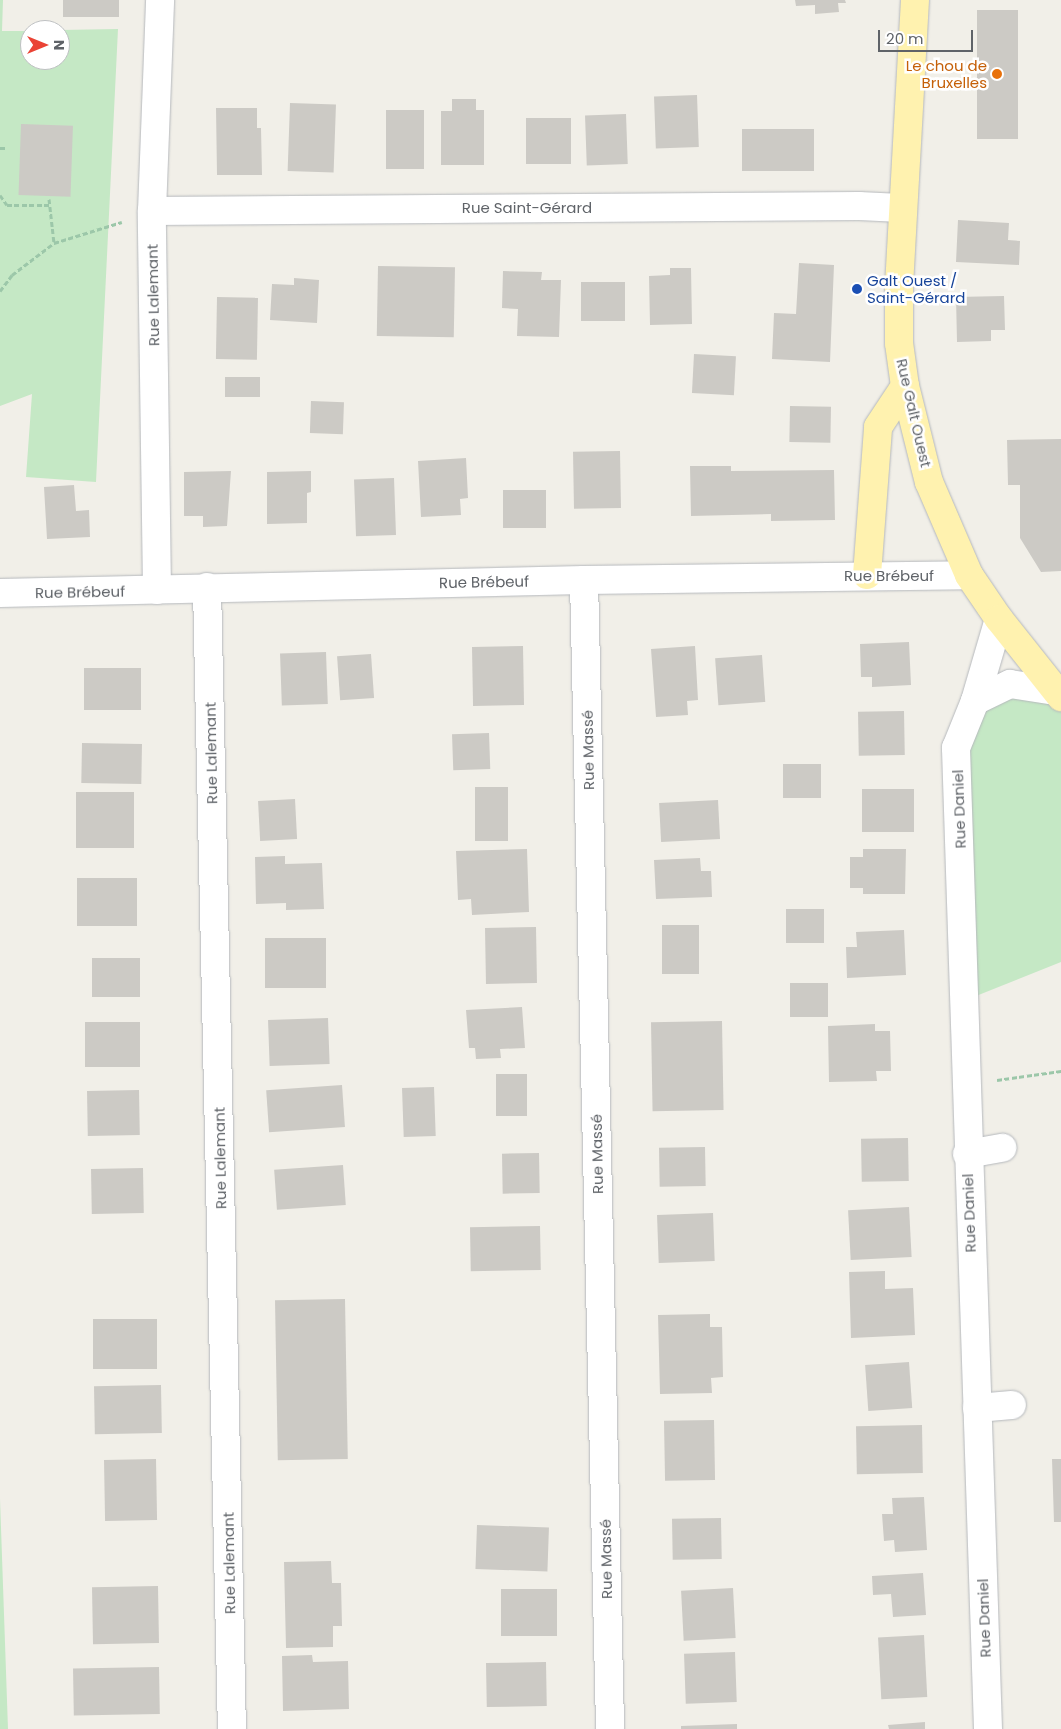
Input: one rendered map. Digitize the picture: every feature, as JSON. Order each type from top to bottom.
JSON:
[{"type":"main road","name":"Rue Galt Ouest","points":[[914,0],[901,208],[899,343],[905,386],[930,482],[969,576],[999,619],[1058,694]]},
{"type":"main road","points":[[867,576],[878,427],[905,386]]},
{"type":"street","name":"Rue Lalemant","points":[[157,590],[152,211],[160,0]]},
{"type":"street","name":"Rue Saint-Gérard","points":[[152,211],[849,206],[901,208]]},
{"type":"street","name":"Rue Brébeuf","points":[[0,593],[584,580],[969,576]]},
{"type":"street","name":"Rue Massé","points":[[584,580],[610,1729]]},
{"type":"street","name":"Rue Lalemant","points":[[207,587],[232,1729]]},
{"type":"street","name":"Rue Daniel","points":[[988,1729],[978,1408],[967,1154],[968,1085],[956,748],[975,701],[999,619]]},
{"type":"street","points":[[975,701],[1010,684],[1058,694]]},
{"type":"street","points":[[967,1154],[1002,1148]]},
{"type":"street","points":[[978,1408],[1012,1405]]},
{"type":"path","points":[[0,148],[6,148]]},
{"type":"path","points":[[0,195],[7,205],[50,205]]},
{"type":"path","points":[[49,199],[54,242]]},
{"type":"path","points":[[0,291],[12,275],[54,242],[82,236],[152,211]]},
{"type":"path","points":[[968,1085],[1061,1071]]},
{"type":"green space","points":[[0,0],[3,0],[2,31],[20,31],[20,70],[70,70],[70,30],[118,29],[96,482],[26,477],[32,394],[0,406]]},
{"type":"green space","points":[[1010,684],[1061,697],[1061,962],[966,1000],[965,721]]},
{"type":"green space","points":[[0,1499],[8,1729],[0,1729]]},
{"type":"building","points":[[63,0],[119,0],[119,17],[63,17]]},
{"type":"building","points":[[795,0],[845,0],[846,3],[838,3],[839,12],[815,14],[815,5],[796,6]]},
{"type":"building","name":"Le chou de Bruxelles","points":[[977,10],[1018,10],[1018,139],[977,139]]},
{"type":"building","points":[[697,95],[699,147],[656,148],[654,97]]},
{"type":"building","points":[[452,99],[476,99],[476,110],[484,110],[484,165],[441,165],[441,111],[452,111]]},
{"type":"building","points":[[290,103],[336,105],[334,173],[288,171]]},
{"type":"building","points":[[216,108],[257,108],[257,128],[261,128],[262,175],[217,175]]},
{"type":"building","points":[[386,110],[424,110],[424,169],[386,169]]},
{"type":"building","points":[[626,114],[628,164],[587,165],[585,115]]},
{"type":"building","points":[[526,118],[571,118],[571,164],[526,164]]},
{"type":"building","points":[[21,124],[73,126],[70,197],[19,195]]},
{"type":"building","points":[[742,129],[814,129],[814,171],[742,171]]},
{"type":"building","points":[[958,220],[1009,223],[1008,240],[1020,241],[1019,265],[956,262]]},
{"type":"building","points":[[799,263],[834,265],[830,362],[772,359],[774,313],[796,314]]},
{"type":"building","points":[[378,266],[455,267],[454,337],[377,336]]},
{"type":"building","points":[[670,268],[691,268],[692,324],[650,325],[649,276],[670,275]]},
{"type":"building","points":[[503,271],[542,272],[541,280],[561,280],[559,337],[517,336],[518,309],[502,308]]},
{"type":"building","points":[[294,278],[319,280],[317,323],[270,320],[272,284],[294,285]]},
{"type":"building","points":[[581,282],[625,282],[625,321],[581,321]]},
{"type":"building","points":[[1004,296],[1005,330],[991,330],[991,341],[957,342],[956,297]]},
{"type":"building","points":[[217,297],[258,298],[257,360],[216,359]]},
{"type":"building","points":[[694,354],[736,356],[734,395],[692,393]]},
{"type":"building","points":[[225,377],[260,377],[260,397],[225,397]]},
{"type":"building","points":[[311,401],[344,402],[343,434],[310,433]]},
{"type":"building","points":[[790,406],[831,407],[830,443],[789,442]]},
{"type":"building","points":[[1061,439],[1061,571],[1041,572],[1020,538],[1020,485],[1008,485],[1007,440]]},
{"type":"building","points":[[620,451],[621,508],[574,509],[573,452]]},
{"type":"building","points":[[466,458],[468,498],[460,499],[461,515],[421,517],[418,461]]},
{"type":"building","points":[[690,466],[731,466],[731,471],[834,470],[835,520],[771,521],[771,514],[691,516]]},
{"type":"building","points":[[231,471],[227,526],[203,527],[203,516],[184,516],[184,472]]},
{"type":"building","points":[[311,471],[311,492],[307,493],[307,523],[267,524],[267,472]]},
{"type":"building","points":[[394,478],[396,535],[356,536],[354,479]]},
{"type":"building","points":[[74,485],[76,511],[89,510],[90,537],[47,539],[44,487]]},
{"type":"building","points":[[503,490],[546,490],[546,528],[503,528]]},
{"type":"building","points":[[909,642],[911,685],[872,687],[872,677],[861,677],[860,644]]},
{"type":"building","points":[[523,646],[524,705],[473,706],[472,647]]},
{"type":"building","points":[[695,646],[698,700],[687,701],[688,715],[656,717],[651,649]]},
{"type":"building","points":[[326,652],[328,704],[282,706],[280,654]]},
{"type":"building","points":[[371,654],[374,698],[340,700],[337,656]]},
{"type":"building","points":[[762,655],[765,702],[718,705],[715,658]]},
{"type":"building","points":[[84,668],[141,668],[141,710],[84,710]]},
{"type":"building","points":[[904,711],[905,755],[859,756],[858,712]]},
{"type":"building","points":[[489,733],[490,769],[453,770],[452,734]]},
{"type":"building","points":[[82,743],[142,744],[141,784],[81,783]]},
{"type":"building","points":[[783,764],[821,764],[821,798],[783,798]]},
{"type":"building","points":[[475,787],[508,787],[508,841],[475,841]]},
{"type":"building","points":[[862,789],[914,789],[914,832],[862,832]]},
{"type":"building","points":[[76,792],[134,792],[134,848],[76,848]]},
{"type":"building","points":[[295,799],[297,839],[260,841],[258,801]]},
{"type":"building","points":[[718,800],[720,839],[661,842],[659,803]]},
{"type":"building","points":[[527,849],[529,912],[472,915],[471,899],[458,900],[456,851]]},
{"type":"building","points":[[863,849],[906,849],[905,894],[863,894],[863,888],[850,888],[850,857],[863,857]]},
{"type":"building","points":[[285,856],[285,864],[322,863],[324,909],[286,910],[286,903],[256,904],[255,857]]},
{"type":"building","points":[[700,858],[701,871],[711,871],[712,897],[656,899],[654,860]]},
{"type":"building","points":[[77,878],[137,878],[137,926],[77,926]]},
{"type":"building","points":[[786,909],[824,909],[824,943],[786,943]]},
{"type":"building","points":[[662,925],[699,925],[699,974],[662,974]]},
{"type":"building","points":[[536,927],[537,983],[486,984],[485,928]]},
{"type":"building","points":[[904,930],[906,975],[847,978],[846,947],[857,947],[856,932]]},
{"type":"building","points":[[265,938],[326,938],[326,988],[265,988]]},
{"type":"building","points":[[92,958],[140,958],[140,997],[92,997]]},
{"type":"building","points":[[790,983],[828,983],[828,1017],[790,1017]]},
{"type":"building","points":[[522,1007],[525,1048],[500,1049],[501,1058],[476,1059],[475,1048],[469,1048],[466,1010]]},
{"type":"building","points":[[328,1018],[330,1064],[270,1066],[268,1020]]},
{"type":"building","points":[[722,1021],[724,1110],[653,1111],[651,1022]]},
{"type":"building","points":[[85,1022],[140,1022],[140,1067],[85,1067]]},
{"type":"building","points":[[875,1024],[875,1031],[890,1031],[891,1071],[876,1071],[877,1081],[829,1082],[828,1026]]},
{"type":"building","points":[[496,1074],[527,1074],[527,1116],[496,1116]]},
{"type":"building","points":[[342,1085],[345,1127],[269,1132],[266,1090]]},
{"type":"building","points":[[434,1087],[436,1136],[404,1137],[402,1088]]},
{"type":"building","points":[[139,1090],[140,1135],[88,1136],[87,1091]]},
{"type":"building","points":[[908,1138],[909,1181],[862,1182],[861,1139]]},
{"type":"building","points":[[705,1147],[706,1186],[660,1187],[659,1148]]},
{"type":"building","points":[[539,1153],[540,1193],[503,1194],[502,1154]]},
{"type":"building","points":[[343,1165],[346,1205],[277,1210],[274,1170]]},
{"type":"building","points":[[143,1168],[144,1213],[92,1214],[91,1169]]},
{"type":"building","points":[[909,1207],[912,1257],[851,1260],[848,1210]]},
{"type":"building","points":[[713,1213],[715,1261],[659,1263],[657,1215]]},
{"type":"building","points":[[540,1226],[541,1270],[471,1271],[470,1227]]},
{"type":"building","points":[[885,1271],[885,1289],[913,1288],[915,1335],[851,1338],[849,1272]]},
{"type":"building","points":[[345,1299],[348,1459],[278,1460],[275,1300]]},
{"type":"building","points":[[710,1314],[710,1327],[722,1327],[723,1377],[711,1378],[712,1393],[660,1394],[658,1315]]},
{"type":"building","points":[[93,1319],[157,1319],[157,1369],[93,1369]]},
{"type":"building","points":[[909,1362],[912,1408],[868,1411],[865,1365]]},
{"type":"building","points":[[161,1385],[162,1433],[95,1434],[94,1386]]},
{"type":"building","points":[[714,1420],[715,1480],[665,1481],[664,1421]]},
{"type":"building","points":[[922,1425],[923,1473],[857,1474],[856,1426]]},
{"type":"building","points":[[156,1459],[157,1520],[105,1521],[104,1460]]},
{"type":"building","points":[[1052,1459],[1061,1459],[1061,1522],[1054,1522]]},
{"type":"building","points":[[924,1497],[927,1550],[895,1552],[894,1540],[884,1541],[882,1514],[893,1514],[892,1498]]},
{"type":"building","points":[[721,1518],[722,1559],[673,1560],[672,1519]]},
{"type":"building","points":[[477,1525],[549,1528],[547,1571],[475,1569]]},
{"type":"building","points":[[331,1561],[332,1583],[341,1583],[342,1626],[333,1626],[333,1647],[286,1648],[284,1562]]},
{"type":"building","points":[[923,1573],[926,1615],[893,1617],[891,1594],[873,1595],[872,1576]]},
{"type":"building","points":[[158,1586],[159,1643],[93,1644],[92,1587]]},
{"type":"building","points":[[733,1588],[736,1638],[684,1641],[681,1591]]},
{"type":"building","points":[[501,1589],[557,1589],[557,1636],[501,1636]]},
{"type":"building","points":[[924,1635],[927,1697],[881,1699],[878,1637]]},
{"type":"building","points":[[735,1652],[737,1702],[686,1704],[684,1654]]},
{"type":"building","points":[[312,1655],[313,1662],[348,1661],[349,1709],[283,1711],[282,1656]]},
{"type":"building","points":[[546,1662],[547,1706],[487,1707],[486,1663]]},
{"type":"building","points":[[159,1667],[160,1714],[74,1715],[73,1669]]},
{"type":"building","points":[[925,1722],[925,1729],[889,1729],[888,1725]]},
{"type":"building","points":[[737,1724],[737,1729],[681,1729],[681,1726]]},
{"type":"place","name":"Le chou de Bruxelles","points":[[997,74]]},
{"type":"place","name":"Galt Ouest / Saint-Gérard","points":[[857,289]]}]
